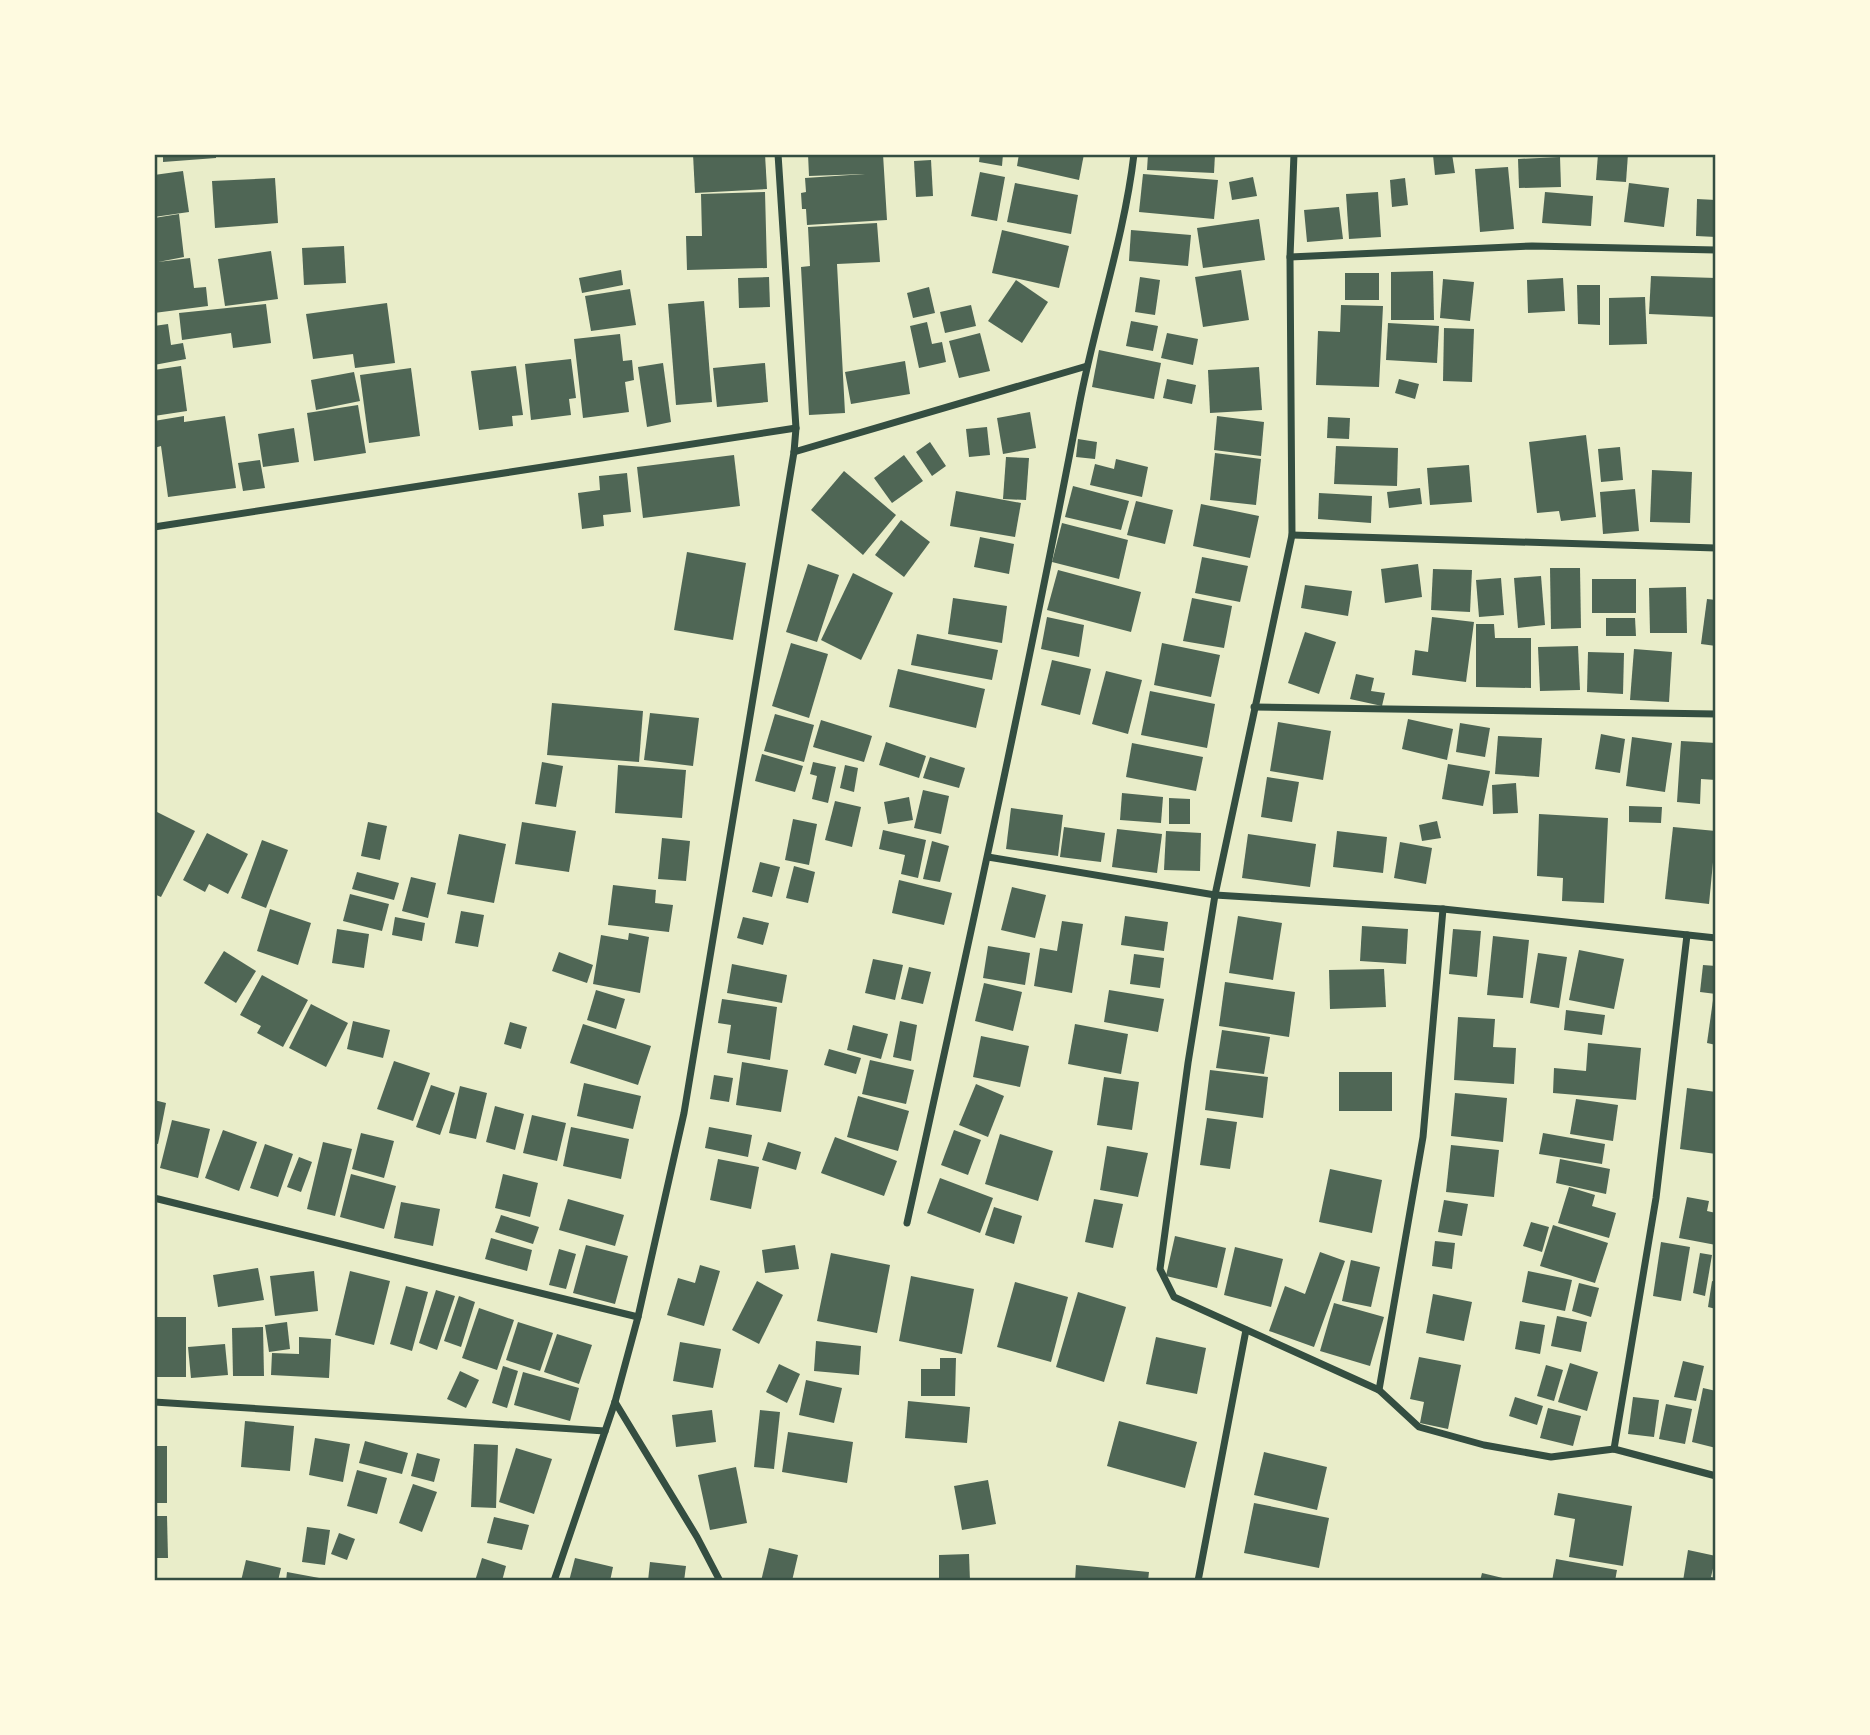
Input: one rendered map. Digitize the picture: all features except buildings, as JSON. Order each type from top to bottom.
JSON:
[{"type":"street","points":[[554,1581],[615,1402],[638,1317],[684,1113],[794,452],[796,428],[778,154]]},
{"type":"street","points":[[907,1223],[988,857],[1087,366],[1129,198],[1134,154]]},
{"type":"street","points":[[1294,154],[1290,257],[1292,535],[1215,895],[1188,1063],[1160,1269],[1174,1297],[1379,1390],[1419,1427],[1485,1445],[1551,1457],[1614,1448],[1716,1476]]},
{"type":"street","points":[[1290,257],[1532,246],[1716,250]]},
{"type":"street","points":[[794,452],[1087,366]]},
{"type":"street","points":[[154,527],[796,428]]},
{"type":"street","points":[[1292,535],[1716,548]]},
{"type":"street","points":[[1254,707],[1716,714]]},
{"type":"street","points":[[988,857],[1215,895],[1443,909],[1716,938]]},
{"type":"street","points":[[1379,1390],[1423,1137],[1443,909]]},
{"type":"street","points":[[1614,1448],[1656,1198],[1687,935]]},
{"type":"street","points":[[154,1198],[638,1317]]},
{"type":"street","points":[[1198,1581],[1246,1330]]},
{"type":"street","points":[[154,1402],[604,1432]]},
{"type":"street","points":[[615,1402],[720,1581]]}]
